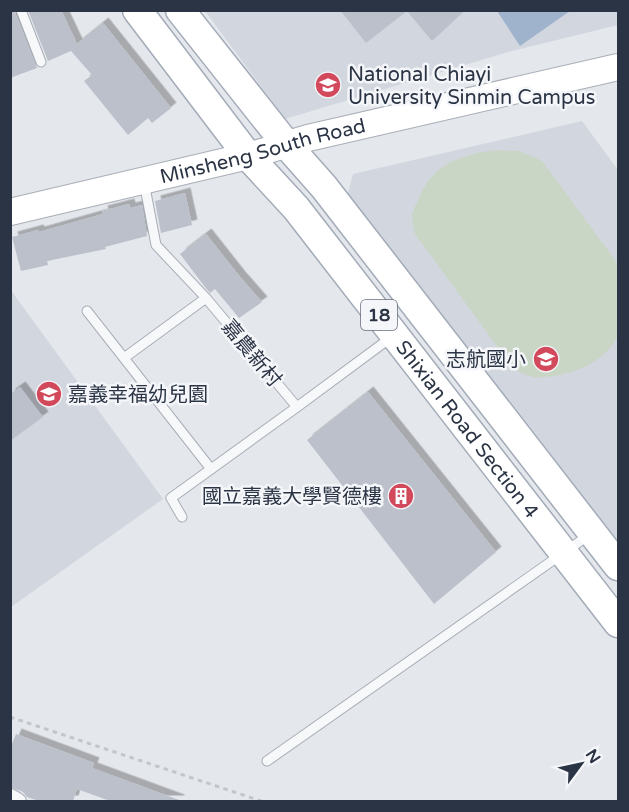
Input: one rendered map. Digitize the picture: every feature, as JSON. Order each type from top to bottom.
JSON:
[{"type":"main road","name":"Shixian Road Section 4","points":[[137,10],[248,156],[296,208],[618,622]]},
{"type":"main road","name":"Shixian Road Section 4","points":[[180,10],[286,144],[324,187],[618,566]]},
{"type":"main road","name":"Minsheng South Road","points":[[10,212],[248,156],[286,144],[618,67]]},
{"type":"street","points":[[10,798],[17,801]]},
{"type":"lane","points":[[21,10],[41,62]]},
{"type":"lane","name":"嘉農新村","points":[[144,181],[156,245],[206,298],[297,407]]},
{"type":"lane","points":[[124,358],[206,298]]},
{"type":"lane","points":[[87,311],[211,469]]},
{"type":"lane","points":[[182,517],[171,498],[394,334]]},
{"type":"lane","points":[[267,761],[593,532]]},
{"type":"path","points":[[10,717],[264,801]]},
{"type":"shaded area","name":"National Chiayi University Sinmin Campus","points":[[618,10],[618,25],[508,52],[285,119],[205,11]]},
{"type":"shaded area","name":"志航國小","points":[[582,121],[618,170],[618,544],[347,197],[353,174]]},
{"type":"shaded area","name":"嘉義幸福幼兒園","points":[[10,289],[163,499],[11,607],[10,607]]},
{"type":"green space","points":[[495,150],[519,151],[542,161],[618,264],[618,336],[605,354],[587,366],[566,374],[535,377],[513,368],[415,234],[412,215],[432,176],[460,158]]},
{"type":"water","points":[[497,11],[570,11],[520,46]]},
{"type":"building","points":[[10,10],[14,10],[37,68],[10,78]]},
{"type":"building","points":[[28,10],[61,10],[77,44],[103,23],[171,108],[152,123],[148,118],[128,135],[84,81],[92,75],[71,51],[48,61]]},
{"type":"building","points":[[340,10],[465,10],[432,41],[407,11],[366,43]]},
{"type":"building","points":[[185,193],[192,225],[161,233],[155,201]]},
{"type":"building","points":[[129,204],[130,208],[142,205],[147,236],[105,247],[106,249],[47,261],[48,265],[21,271],[12,237],[103,214],[102,211]]},
{"type":"building","points":[[206,234],[262,302],[239,318],[215,289],[210,293],[180,254]]},
{"type":"building","points":[[20,387],[43,417],[10,441],[10,394]]},
{"type":"building","name":"國立嘉義大學賢德樓","points":[[368,392],[496,552],[434,604],[307,440]]},
{"type":"building","points":[[16,734],[94,763],[92,768],[179,801],[110,801],[77,789],[73,801],[39,801],[27,797],[23,792],[10,787],[10,749]]},
{"type":"place","name":"National Chiayi University Sinmin Campus","points":[[328,85]]},
{"type":"place","name":"志航國小","points":[[546,359]]},
{"type":"place","name":"嘉義幸福幼兒園","points":[[49,394]]},
{"type":"place","name":"國立嘉義大學賢德樓","points":[[401,496]]}]
